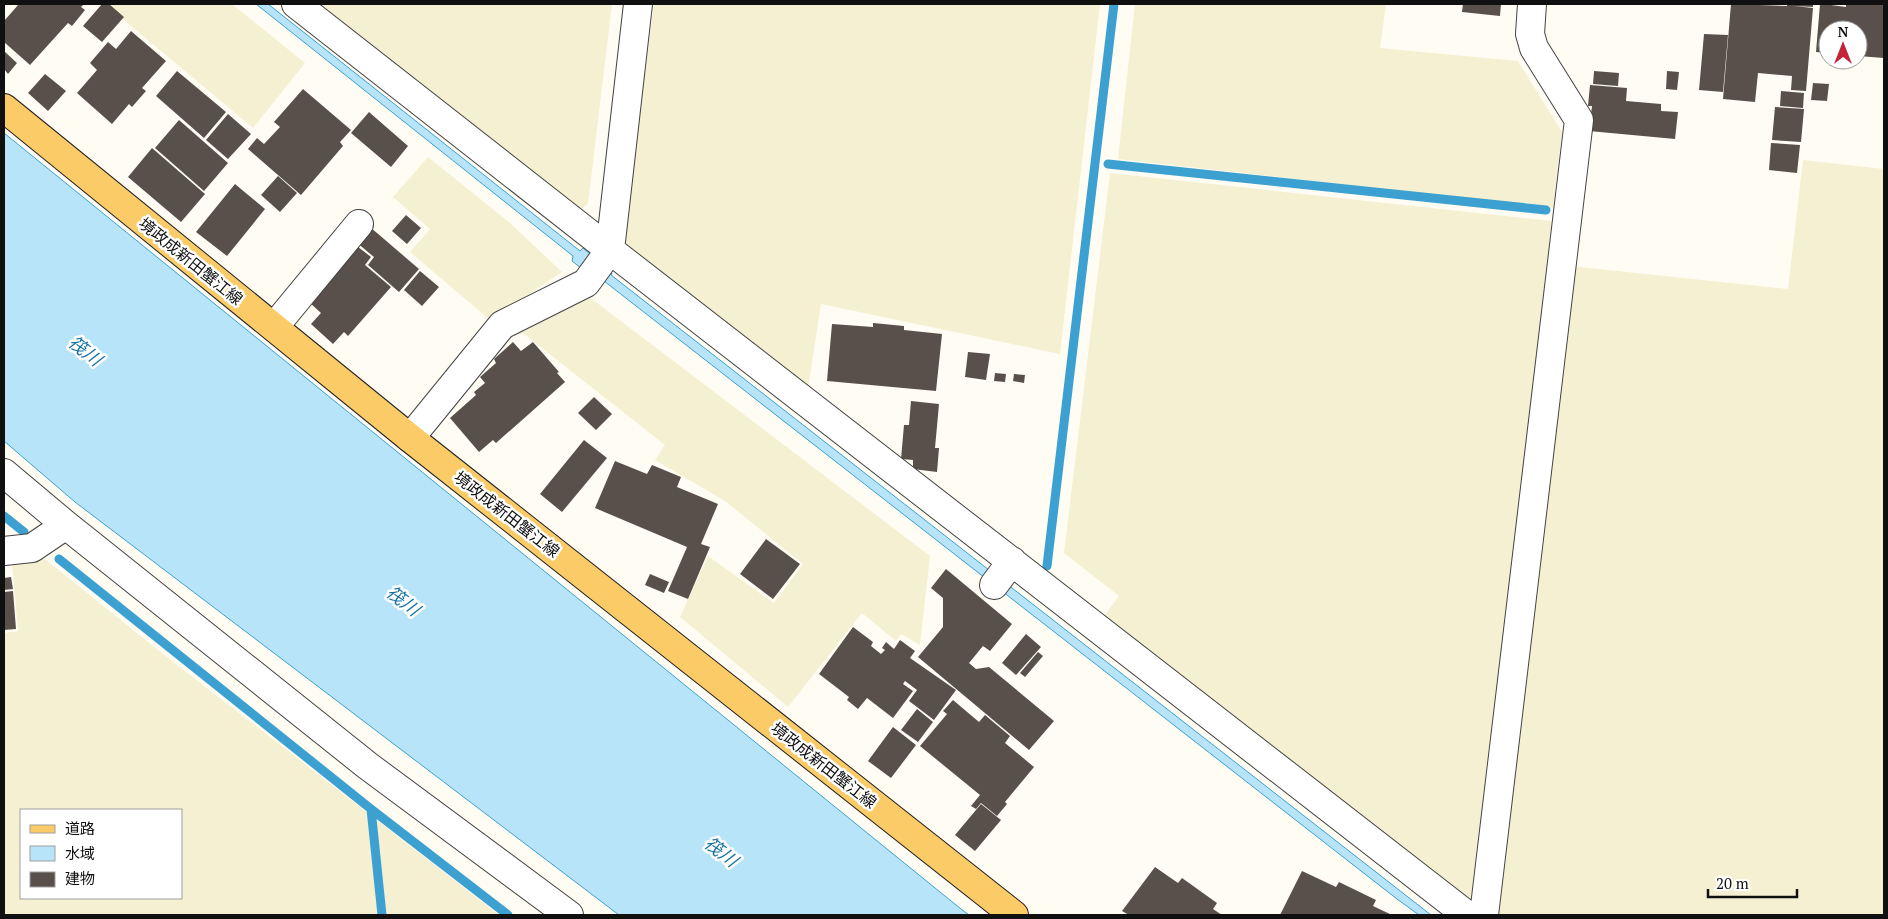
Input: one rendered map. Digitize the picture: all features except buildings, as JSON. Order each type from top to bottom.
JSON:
[{"type":"main road","name":"境政成新田蟹江線","points":[[4,108],[410,438],[1014,915]]},
{"type":"street","points":[[296,4],[610,250],[1004,572],[1467,915]]},
{"type":"street","points":[[410,438],[502,325],[586,283],[610,250],[638,4]]},
{"type":"street","points":[[1484,915],[1579,120],[1534,48],[1530,34],[1532,4]]},
{"type":"street","points":[[274,327],[359,224]]},
{"type":"street","points":[[4,473],[66,525],[368,766],[568,915]]},
{"type":"street","points":[[4,550],[32,548],[66,525]]},
{"type":"shaded area","points":[[105,4],[232,4],[305,63],[253,128]]},
{"type":"shaded area","points":[[314,4],[612,4],[588,204],[579,210]]},
{"type":"shaded area","points":[[654,4],[1100,4],[1060,354],[821,304],[808,389],[622,248]]},
{"type":"shaded area","points":[[1135,4],[1386,4],[1380,48],[1518,61],[1562,132],[1553,208],[1118,159]]},
{"type":"shaded area","points":[[428,157],[510,223],[562,272],[490,320],[410,252],[430,229],[393,197]]},
{"type":"shaded area","points":[[1803,160],[1884,169],[1884,915],[1498,915],[1570,266],[1788,289]]},
{"type":"shaded area","points":[[1110,173],[1552,221],[1473,906],[1104,616],[1119,596],[1064,553]]},
{"type":"shaded area","points":[[580,290],[930,556],[920,645],[901,634],[896,641],[862,613],[788,707],[680,617],[708,556],[774,603],[803,564],[725,501],[655,460],[665,445],[524,334],[513,334]]},
{"type":"shaded area","points":[[45,559],[158,650],[499,915],[4,915],[4,633],[18,631],[12,563]]},
{"type":"water","points":[[256,4],[268,4],[580,251],[583,248],[612,273],[611,275],[1431,915],[1419,915],[1397,899],[604,281],[601,284],[572,261],[573,256]]},
{"type":"water","name":"筏川","points":[[4,133],[969,915],[619,915],[75,502],[4,441]]},
{"type":"waterway","points":[[1047,566],[1114,4]]},
{"type":"waterway","points":[[1108,164],[1546,210]]},
{"type":"waterway","points":[[4,516],[24,532]]},
{"type":"waterway","points":[[59,559],[371,809],[508,915]]},
{"type":"waterway","points":[[371,809],[382,915]]}]
